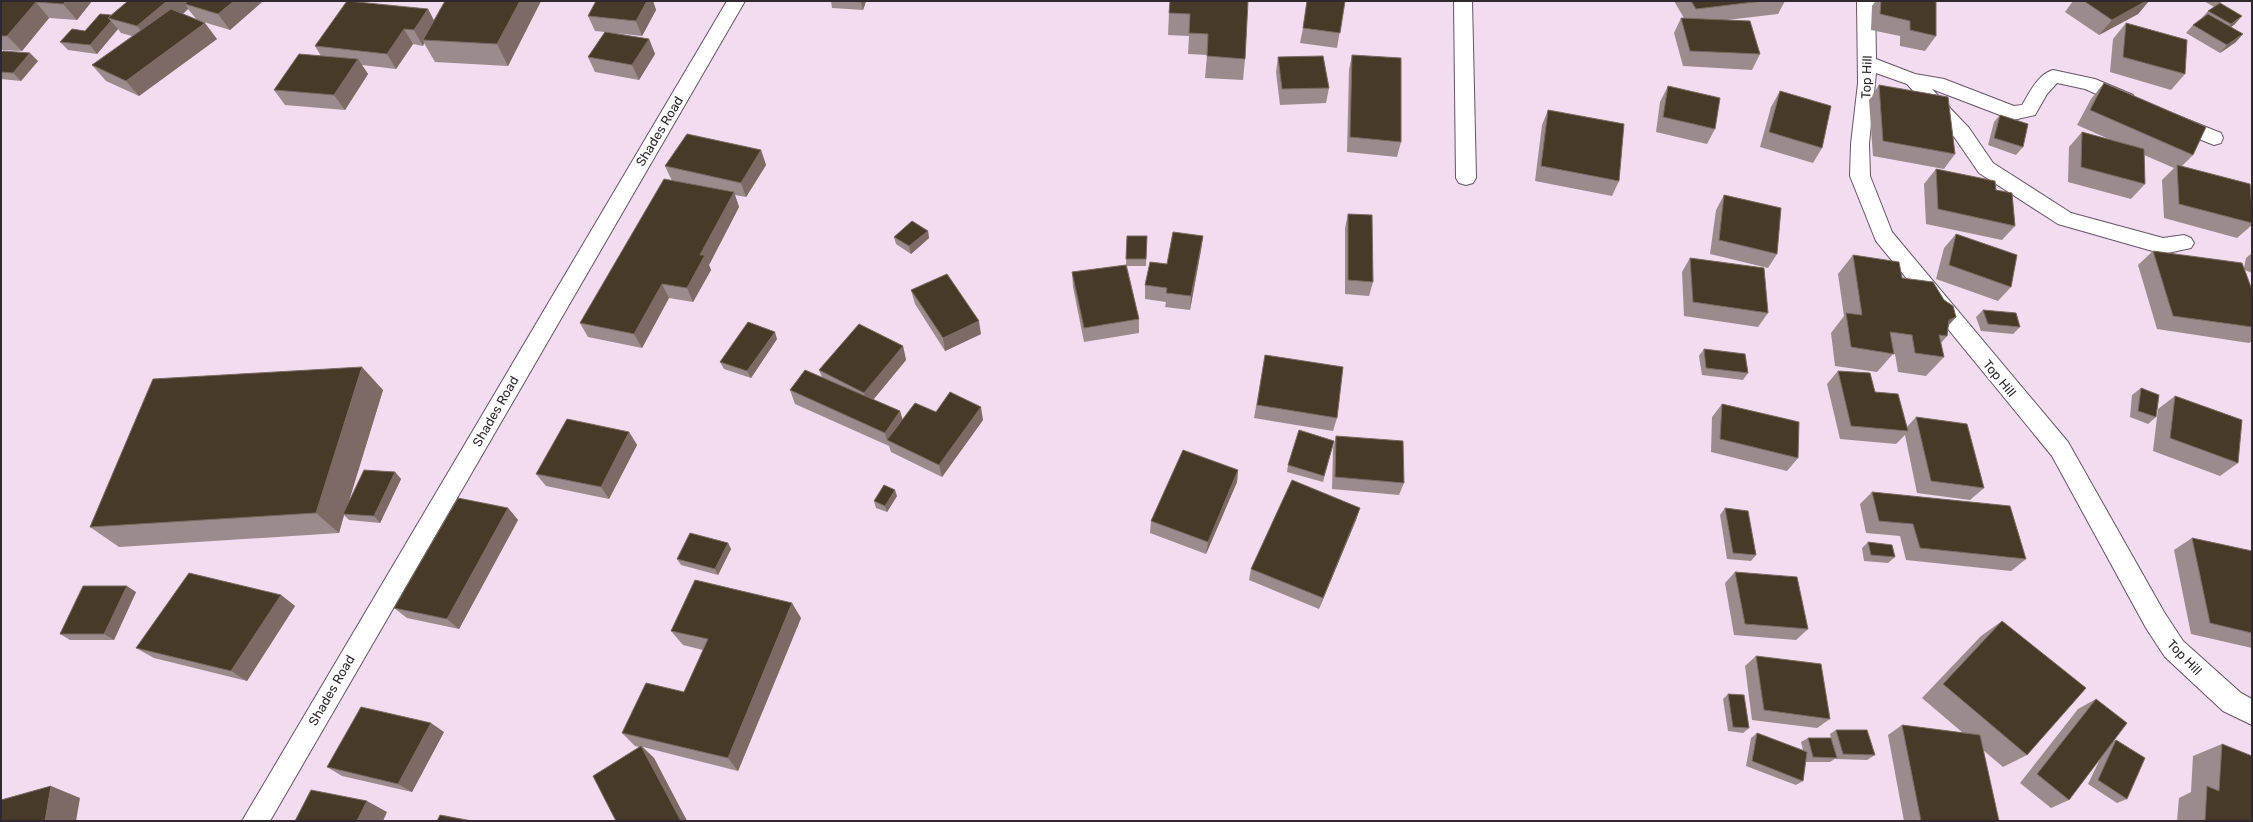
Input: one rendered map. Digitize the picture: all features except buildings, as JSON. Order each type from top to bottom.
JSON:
[{"type":"street","name":"Shades Road","points":[[255,821],[736,1]]},
{"type":"street","points":[[1463,1],[1466,178]]},
{"type":"street","name":"Top Hill","points":[[1866,1],[1867,83],[1860,144],[1860,176],[1883,236],[2060,449],[2155,620],[2174,649],[2232,702],[2252,713]]},
{"type":"street","points":[[1867,63],[1913,80],[1938,84],[2014,113],[2028,110],[2041,89],[2053,76],[2089,84],[2214,138]]},
{"type":"street","points":[[1913,80],[1962,133],[1986,168],[2065,219],[2162,246],[2184,242]]}]
